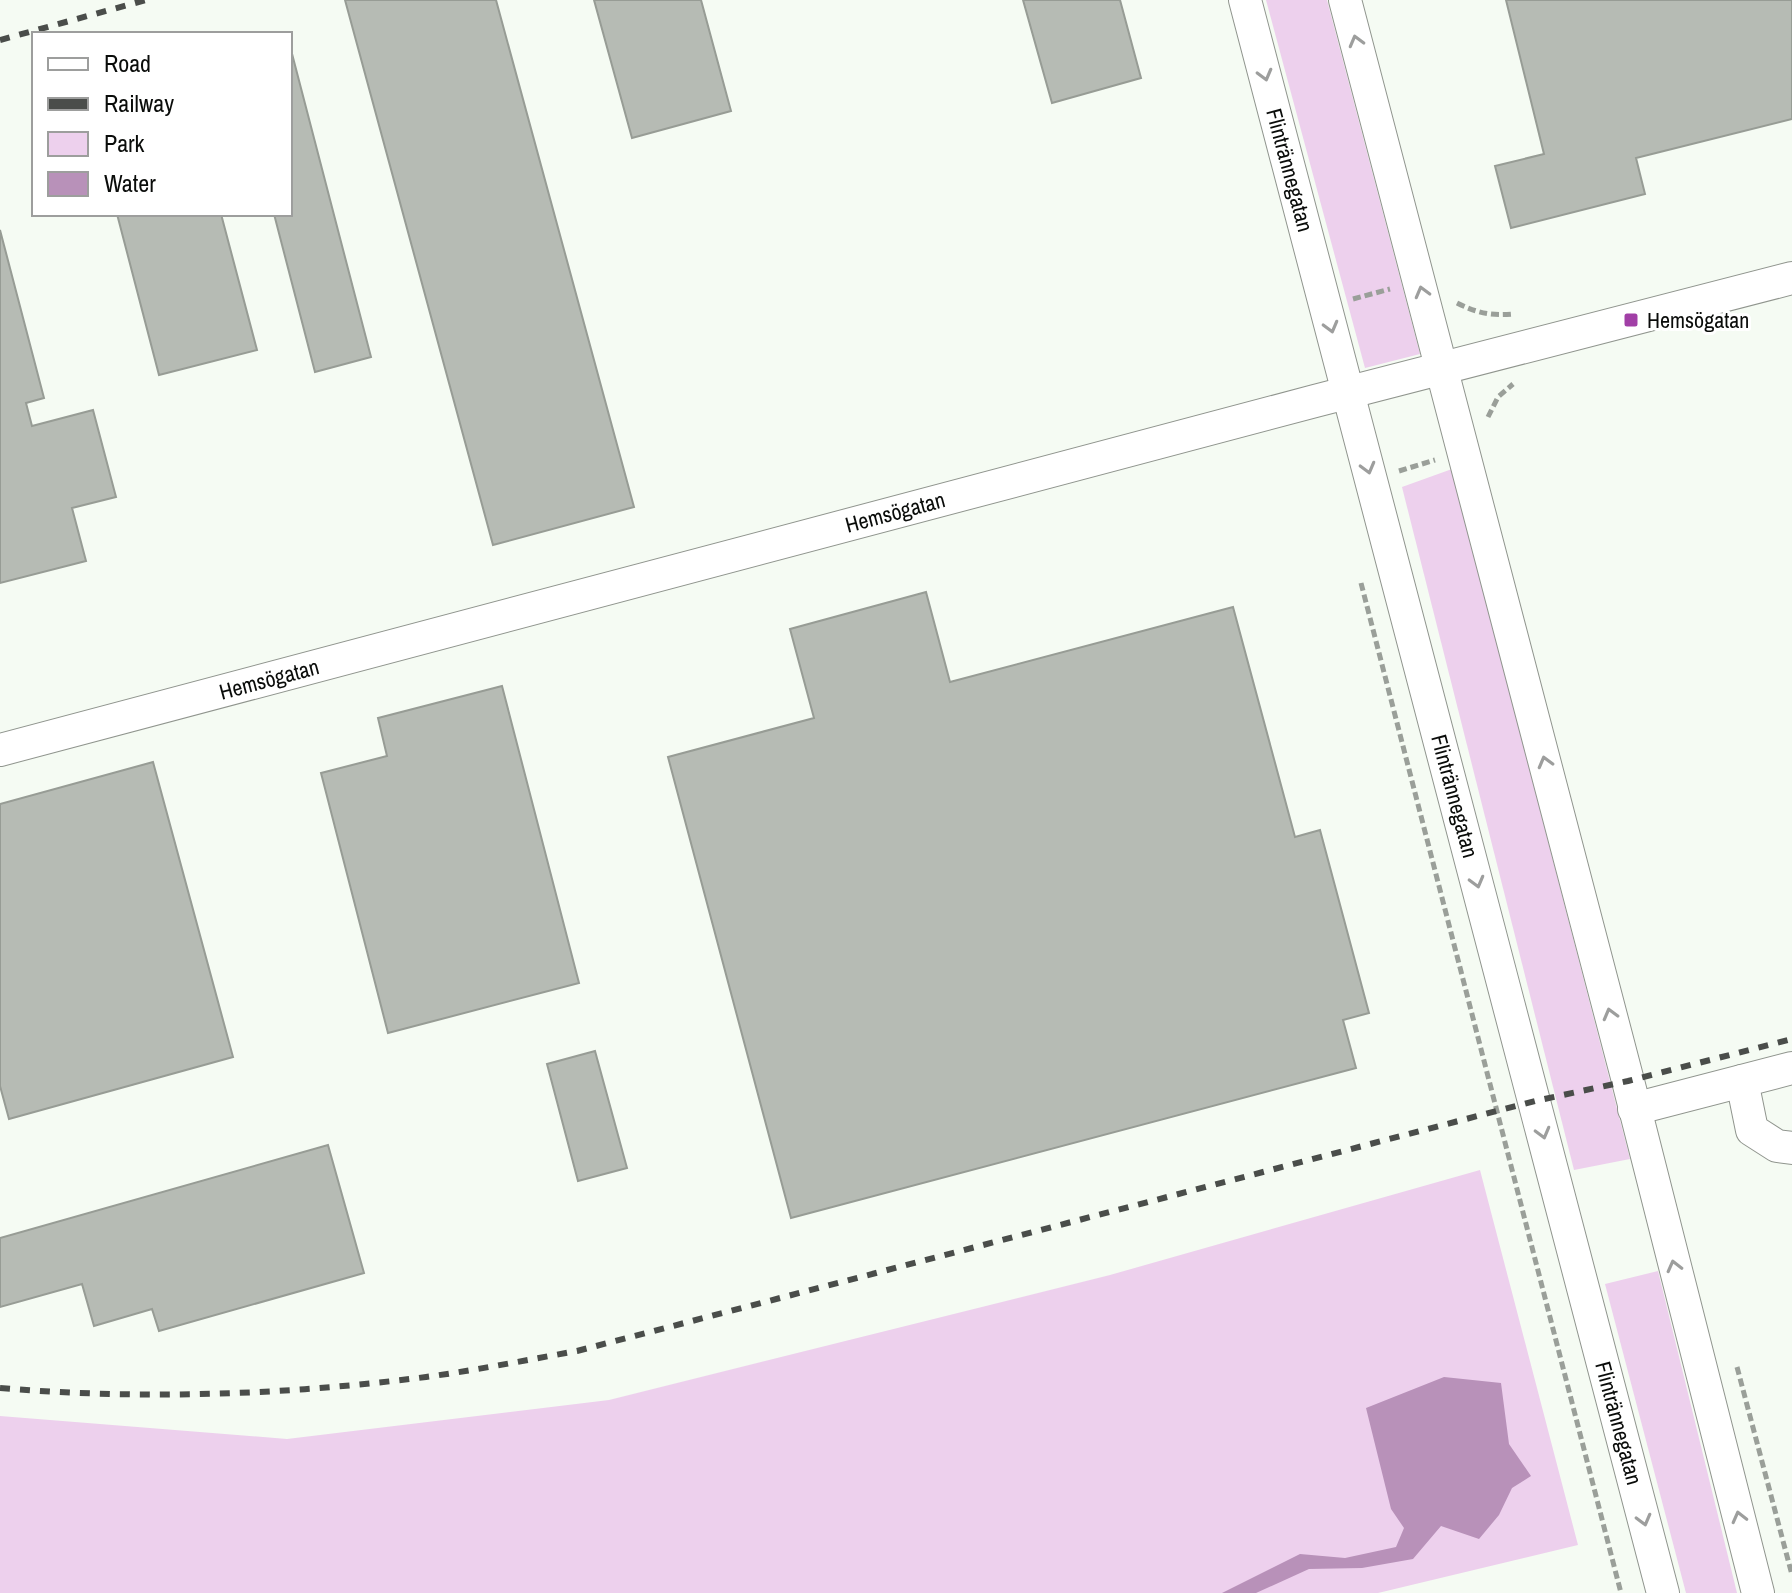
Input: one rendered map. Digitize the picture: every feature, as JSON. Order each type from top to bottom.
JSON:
[{"type":"street","name":"Flintrännegatan","points":[[1245,0],[1663,1593]]},
{"type":"street","points":[[1345,0],[1758,1593]]},
{"type":"street","name":"Hemsögatan","points":[[0,750],[1349,392],[1792,278]]},
{"type":"street","points":[[1634,1109],[1792,1068]]},
{"type":"street","points":[[1742,1081],[1752,1130],[1777,1146],[1792,1148]]},
{"type":"path","points":[[1326,306],[1419,281]]},
{"type":"path","points":[[1457,303],[1493,316],[1526,311]]},
{"type":"path","points":[[1487,417],[1498,397],[1515,382]]},
{"type":"path","points":[[1371,478],[1464,452]]},
{"type":"path","points":[[1360,579],[1621,1593]]},
{"type":"green space","points":[[1266,0],[1327,0],[1420,354],[1365,368]]},
{"type":"green space","points":[[1452,469],[1630,1159],[1574,1170],[1402,487]]},
{"type":"green space","points":[[1480,1170],[1578,1545],[1378,1593],[0,1593],[0,1416],[287,1439],[609,1400],[1110,1275]]},
{"type":"green space","points":[[1658,1271],[1737,1593],[1686,1593],[1605,1284]]},
{"type":"water","points":[[1444,1377],[1501,1383],[1509,1444],[1531,1476],[1512,1488],[1499,1515],[1479,1539],[1441,1526],[1413,1559],[1362,1568],[1309,1569],[1256,1593],[1222,1593],[1300,1554],[1345,1558],[1396,1547],[1404,1528],[1391,1509],[1366,1408]]},
{"type":"building","points":[[345,0],[496,0],[634,507],[493,545]]},
{"type":"building","points":[[594,0],[701,0],[731,111],[632,138]]},
{"type":"building","points":[[1023,0],[1120,0],[1141,78],[1052,103]]},
{"type":"building","points":[[1506,0],[1792,0],[1792,119],[1636,158],[1645,194],[1511,228],[1495,166],[1544,154]]},
{"type":"building","points":[[292,54],[371,357],[315,372],[275,216],[292,216]]},
{"type":"building","points":[[118,216],[222,216],[257,350],[159,375]]},
{"type":"building","points":[[0,230],[44,398],[26,403],[32,426],[93,410],[116,497],[72,508],[86,561],[0,583]]},
{"type":"building","points":[[926,592],[950,682],[1233,607],[1295,837],[1320,830],[1369,1013],[1343,1020],[1356,1068],[791,1218],[668,757],[814,718],[790,629]]},
{"type":"building","points":[[502,686],[579,983],[388,1033],[321,773],[387,756],[378,718]]},
{"type":"building","points":[[153,762],[233,1057],[9,1119],[0,1086],[0,804]]},
{"type":"building","points":[[595,1051],[627,1168],[578,1181],[547,1064]]},
{"type":"building","points":[[328,1145],[364,1273],[159,1331],[152,1309],[94,1326],[82,1284],[0,1307],[0,1238]]},
{"type":"railway","points":[[0,40],[146,0]]},
{"type":"railway","points":[[0,1388],[160,1395],[267,1392],[426,1377],[577,1351],[1535,1101],[1792,1039]]},
{"type":"place","name":"Hemsögatan","points":[[1631,320]]}]
